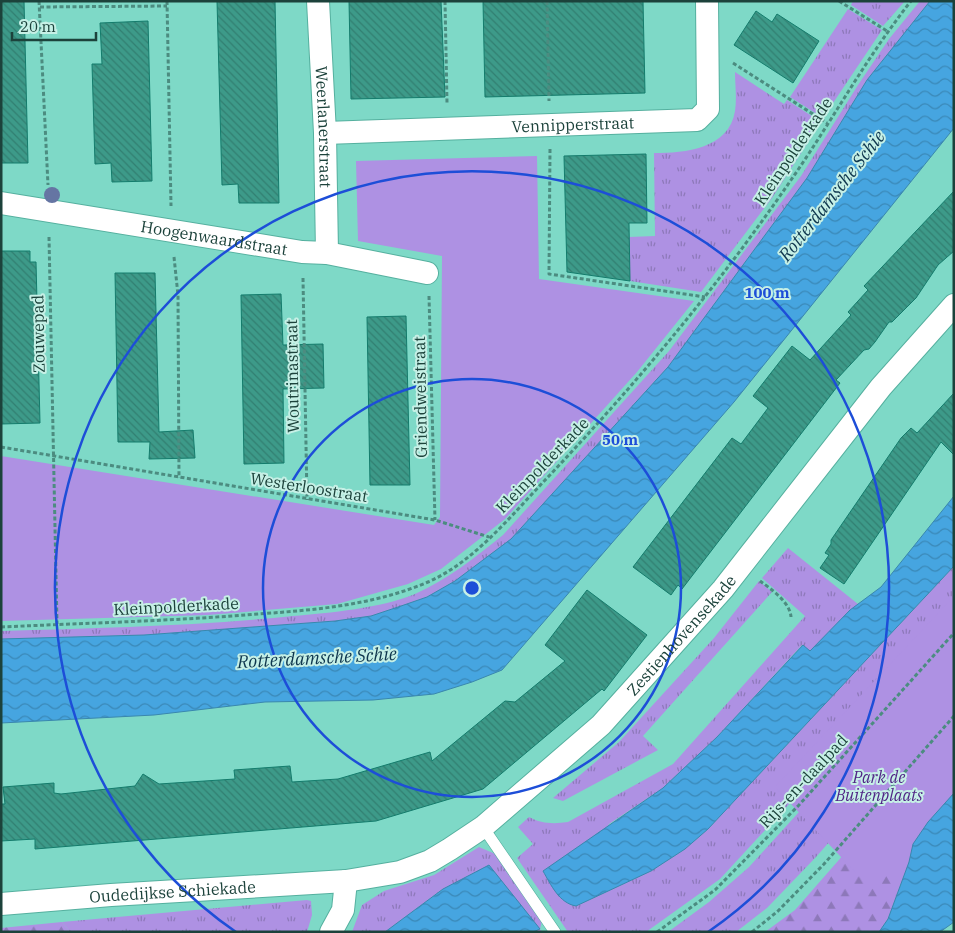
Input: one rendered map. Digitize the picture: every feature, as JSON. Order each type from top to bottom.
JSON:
[{"type":"street","name":"Weerlanerstraat","points":[[318,1],[325,133],[327,253]]},
{"type":"street","name":"Vennipperstraat","points":[[325,133],[550,127],[697,120],[708,109],[707,1]]},
{"type":"street","name":"Hoogenwaardstraat","points":[[1,202],[302,252],[327,253],[427,273]]},
{"type":"street","name":"Zestienhovensekade","points":[[346,880],[400,872],[430,861],[482,827],[608,718],[723,589],[881,387],[954,305]]},
{"type":"street","name":"Oudedijkse Schiekade","points":[[1,904],[346,880]]},
{"type":"street","points":[[331,932],[343,910],[346,880]]},
{"type":"lane","points":[[482,827],[554,931]]},
{"type":"path","name":"Zouwepad","points":[[40,1],[49,211],[57,624]]},
{"type":"path","points":[[167,1],[171,231],[178,295],[179,478]]},
{"type":"path","points":[[445,1],[447,103]]},
{"type":"path","points":[[547,1],[550,127],[549,274],[705,297]]},
{"type":"path","points":[[840,1],[887,31]]},
{"type":"path","name":"Kleinpolderkade","points":[[1,626],[194,620],[319,609],[382,598],[430,581],[463,560],[490,538],[597,425],[705,297],[792,180],[887,31],[911,1]]},
{"type":"path","points":[[40,7],[167,6]]},
{"type":"path","points":[[708,46],[827,123]]},
{"type":"path","name":"Woutrinastraat","points":[[302,252],[307,500]]},
{"type":"path","name":"Griendweistraat","points":[[427,273],[431,313],[435,520]]},
{"type":"path","name":"Westerloostraat","points":[[1,447],[307,500],[435,520],[490,538]]},
{"type":"path","points":[[760,580],[791,610],[791,617]]},
{"type":"path","name":"Rijs-en-daalpad","points":[[657,932],[715,890],[799,805],[954,633]]},
{"type":"path","points":[[752,932],[778,912],[824,864],[954,716]]},
{"type":"green space","points":[[853,1],[905,1],[883,26],[851,5]]},
{"type":"green space","points":[[920,1],[930,1],[867,80],[807,178],[668,367],[511,539],[455,581],[427,597],[371,616],[335,621],[144,635],[1,639],[1,631],[220,622],[355,609],[387,603],[415,594],[439,582],[461,567],[503,535],[669,351],[801,176],[889,39]]},
{"type":"green space","points":[[848,9],[882,30],[823,118],[790,97]]},
{"type":"green space","points":[[735,72],[784,104],[787,100],[821,122],[772,198],[701,292],[630,281],[629,237],[655,236],[654,153],[692,150],[715,141],[724,134],[731,124],[735,111]]},
{"type":"green space","points":[[537,156],[539,279],[694,301],[637,372],[505,519],[441,569],[408,584],[337,604],[208,615],[1,621],[1,456],[434,525],[440,517],[442,256],[358,241],[356,161]]},
{"type":"green space","points":[[788,548],[858,604],[810,651],[802,645],[717,737],[663,788],[609,824],[571,905],[576,906],[651,871],[685,849],[708,829],[954,566],[954,625],[720,879],[646,932],[568,932],[517,858],[533,844],[518,827],[529,817],[548,823],[568,822],[673,764],[805,616],[762,578]]},
{"type":"green space","points":[[759,581],[772,592],[643,736],[658,750],[563,801],[553,798],[619,742],[714,638]]},
{"type":"green space","name":"Park de Buitenplaats","points":[[954,596],[954,874],[857,874],[775,787]]},
{"type":"green space","points":[[954,700],[816,857],[767,908],[736,932],[668,932],[709,902],[749,867],[799,812]]},
{"type":"green space","points":[[915,773],[909,862],[888,919],[879,932],[765,932],[795,910]]},
{"type":"green space","points":[[479,847],[500,856],[542,921],[540,929],[542,932],[533,932],[539,929],[443,889],[385,932],[352,932],[362,905],[384,891],[434,875]]},
{"type":"green space","points":[[311,901],[312,915],[307,932],[70,932],[62,922]]},
{"type":"green space","points":[[62,922],[70,932],[1,932],[1,928]]},
{"type":"water","name":"Rotterdamsche Schie","points":[[930,1],[954,1],[954,128],[734,402],[502,670],[434,694],[373,700],[265,702],[154,715],[1,723],[1,639],[144,635],[335,621],[371,616],[427,597],[455,581],[511,539],[668,367],[807,178],[867,80]]},
{"type":"water","points":[[954,496],[954,566],[708,829],[685,849],[651,871],[576,906],[560,897],[543,871],[663,788],[717,737],[803,645],[810,651],[850,610],[881,587]]},
{"type":"water","points":[[954,793],[954,922],[940,932],[879,932],[888,919],[909,862],[913,844],[928,822]]},
{"type":"water","points":[[489,865],[540,929],[533,932],[385,932],[443,889]]},
{"type":"building","points":[[1,1],[24,1],[28,163],[1,163]]},
{"type":"building","points":[[217,1],[275,1],[279,203],[239,203],[238,184],[222,185]]},
{"type":"building","points":[[349,1],[441,1],[445,97],[351,99]]},
{"type":"building","points":[[483,1],[643,1],[645,93],[485,97]]},
{"type":"building","points":[[756,11],[772,22],[777,14],[819,41],[793,83],[734,45]]},
{"type":"building","points":[[148,21],[152,181],[112,182],[111,163],[95,164],[92,64],[102,64],[100,23]]},
{"type":"building","points":[[646,154],[647,223],[629,223],[630,281],[567,272],[564,156]]},
{"type":"building","points":[[954,191],[954,251],[938,265],[916,298],[892,322],[889,322],[869,349],[864,350],[836,380],[840,383],[682,589],[678,585],[671,595],[633,567],[732,438],[741,444],[768,408],[753,396],[792,346],[810,360],[851,315],[848,312],[868,290],[864,286]]},
{"type":"building","points":[[1,251],[30,251],[30,262],[36,262],[40,423],[1,424]]},
{"type":"building","points":[[115,273],[155,273],[159,432],[193,430],[195,458],[149,459],[150,442],[118,442]]},
{"type":"building","points":[[281,294],[283,345],[323,344],[324,388],[283,389],[284,463],[244,464],[241,295]]},
{"type":"building","points":[[406,316],[410,485],[370,485],[367,317]]},
{"type":"building","points":[[954,393],[954,455],[941,442],[844,584],[820,568],[829,555],[825,553],[831,544],[831,540],[901,438],[911,428],[917,433]]},
{"type":"building","points":[[587,590],[647,635],[604,691],[602,689],[483,789],[376,821],[35,849],[35,839],[1,841],[1,804],[5,804],[3,787],[54,783],[54,793],[61,794],[135,786],[143,774],[159,784],[235,779],[234,770],[290,766],[292,782],[338,779],[430,752],[432,761],[505,701],[515,702],[565,661],[545,645]]}]
